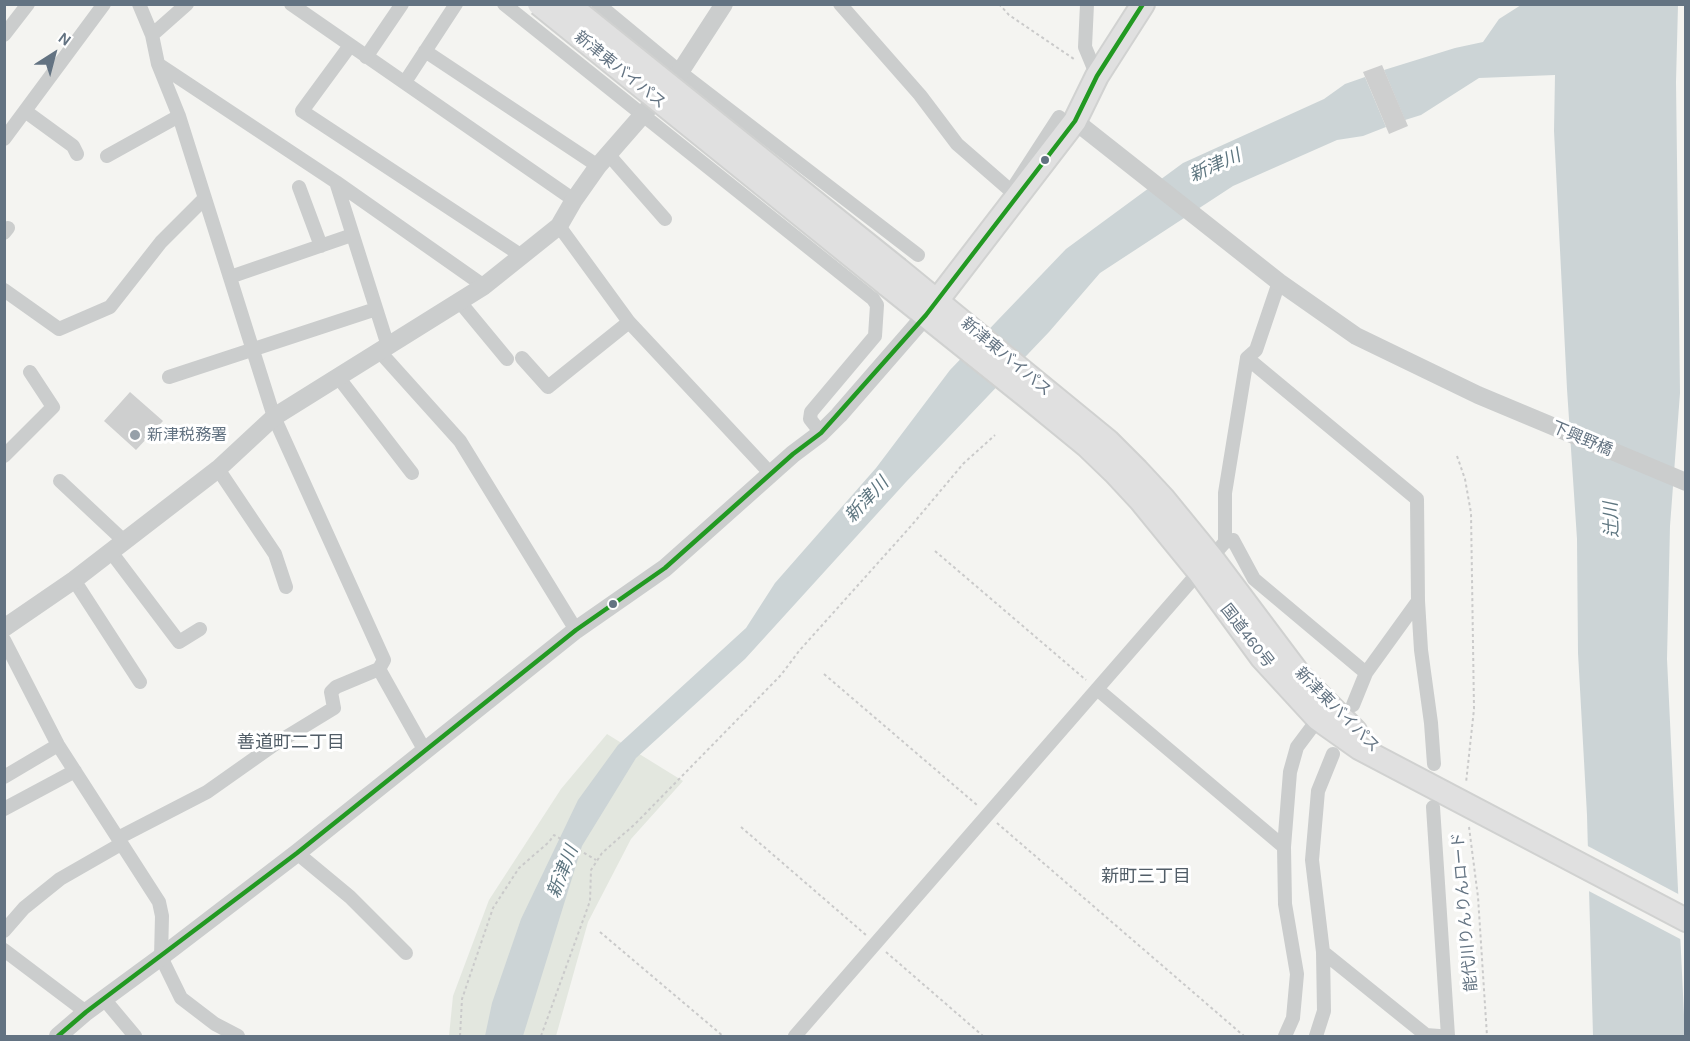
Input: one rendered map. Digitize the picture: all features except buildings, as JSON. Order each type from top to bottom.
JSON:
[{"type":"main road","name":"新津東バイパス","points":[[539,4],[931,307]]},
{"type":"main road","name":"新津東バイパス","points":[[568,4],[892,277]]},
{"type":"main road","points":[[931,307],[1073,124],[1097,76],[1143,4]]},
{"type":"main road","name":"国道460号","points":[[931,307],[1031,389],[1141,501],[1212,557],[1262,658],[1318,719],[1359,748],[1392,764],[1472,814],[1686,920]]},
{"type":"main road","name":"新津東バイパス","points":[[1212,557],[1302,678],[1392,764]]},
{"type":"street","points":[[4,35],[28,4]]},
{"type":"street","points":[[4,139],[104,4]]},
{"type":"street","points":[[4,932],[24,908],[60,879],[119,841],[207,792],[275,744],[334,708],[332,692],[336,687],[379,669],[384,660],[274,417],[179,116],[158,64],[152,34],[139,4]]},
{"type":"street","points":[[152,34],[187,4]]},
{"type":"street","points":[[291,4],[307,9],[349,47],[405,82],[574,200]]},
{"type":"street","points":[[366,57],[402,4]]},
{"type":"street","points":[[405,82],[456,4]]},
{"type":"street","points":[[504,4],[873,299],[877,305],[874,336],[811,412],[810,418],[821,433]]},
{"type":"street","points":[[598,4],[680,72],[918,255]]},
{"type":"street","points":[[4,628],[74,580],[218,469],[274,417],[484,286],[559,226],[574,200],[603,160],[680,72],[724,4]]},
{"type":"street","points":[[840,4],[920,94],[957,144],[1011,191],[1059,117],[1073,124]]},
{"type":"street","points":[[1087,4],[1085,47],[1097,76]]},
{"type":"street","points":[[349,47],[302,111],[522,256]]},
{"type":"street","points":[[426,51],[603,160],[665,219]]},
{"type":"street","points":[[158,64],[336,182],[484,286]]},
{"type":"street","points":[[25,111],[73,146],[77,154]]},
{"type":"street","points":[[107,156],[179,116]]},
{"type":"street","name":"下興野橋","points":[[1073,124],[1145,175],[1279,282],[1356,336],[1478,395],[1686,482]]},
{"type":"street","points":[[336,182],[376,309],[384,349],[460,441],[576,630]]},
{"type":"street","points":[[299,187],[321,246]]},
{"type":"street","points":[[4,290],[59,328],[110,307],[161,242],[205,198]]},
{"type":"street","points":[[559,226],[629,322],[770,473]]},
{"type":"street","points":[[230,277],[352,235]]},
{"type":"street","points":[[1212,557],[1247,358],[1256,350],[1279,282]]},
{"type":"street","points":[[459,301],[507,359]]},
{"type":"street","points":[[58,1036],[86,1012],[297,853],[576,630],[665,568],[770,473],[821,433],[931,307]]},
{"type":"street","points":[[169,378],[376,309]]},
{"type":"street","points":[[522,358],[548,387],[629,322]]},
{"type":"street","points":[[1247,358],[1417,499],[1421,650],[1434,764]]},
{"type":"street","points":[[4,456],[53,407],[30,372]]},
{"type":"street","points":[[338,377],[412,473]]},
{"type":"street","points":[[218,469],[275,554],[286,587]]},
{"type":"street","points":[[60,481],[117,546],[179,642],[200,629]]},
{"type":"street","points":[[795,1036],[1212,557],[1233,540],[1254,579],[1366,673]]},
{"type":"street","points":[[74,580],[140,682]]},
{"type":"street","points":[[1353,705],[1366,673],[1418,601]]},
{"type":"street","points":[[4,640],[58,745],[159,902],[162,916],[161,957],[181,998],[215,1024],[238,1036]]},
{"type":"street","points":[[379,669],[425,751]]},
{"type":"street","points":[[1097,689],[1284,847]]},
{"type":"street","points":[[1285,1036],[1293,1018],[1297,974],[1285,904],[1284,847],[1290,772],[1297,747],[1318,719]]},
{"type":"street","points":[[4,777],[58,745]]},
{"type":"street","points":[[1316,1036],[1324,1011],[1323,952],[1312,860],[1318,791],[1333,754]]},
{"type":"street","points":[[4,809],[75,771]]},
{"type":"street","points":[[1432,807],[1448,1036]]},
{"type":"street","points":[[297,853],[350,897],[406,953]]},
{"type":"street","points":[[4,950],[86,1012]]},
{"type":"street","points":[[1323,952],[1430,1036]]},
{"type":"street","points":[[104,999],[135,1036]]},
{"type":"path","points":[[999,4],[1009,15],[1097,76]]},
{"type":"path","points":[[540,1036],[590,901],[591,870],[596,860],[651,809],[781,675],[799,651],[963,464],[995,435]]},
{"type":"path","name":"能代川りんりんロード","points":[[1457,456],[1465,479],[1471,513],[1474,709],[1466,784],[1472,814],[1469,837],[1478,897],[1487,1036]]},
{"type":"path","points":[[935,551],[1097,689]]},
{"type":"path","points":[[824,675],[1244,1036]]},
{"type":"path","points":[[741,827],[983,1036]]},
{"type":"path","points":[[460,1036],[462,999],[494,908],[519,868],[554,835],[596,860]]},
{"type":"path","points":[[600,932],[723,1036]]},
{"type":"shaded area","points":[[607,734],[683,781],[631,839],[588,922],[556,1036],[449,1036],[453,996],[489,900],[561,789]]},
{"type":"water","name":"辻川","points":[[1521,5],[1678,5],[1676,82],[1680,393],[1670,526],[1667,659],[1685,1036],[1593,1036],[1587,815],[1578,653],[1577,539],[1554,131],[1555,75],[1479,78],[1421,115],[1405,120],[1384,70],[1455,48],[1483,42],[1499,19]]},
{"type":"water","name":"新津川","points":[[1365,77],[1386,127],[1363,136],[1337,140],[1233,186],[1100,273],[1049,332],[906,482],[745,659],[636,758],[582,846],[523,1036],[485,1036],[492,1003],[521,919],[578,800],[618,745],[746,628],[775,583],[876,468],[950,370],[1066,249],[1183,163],[1324,99],[1345,84]]},
{"type":"pier","points":[[1584,844],[1682,896],[1684,941],[1585,889]]},
{"type":"transit line","points":[[58,1036],[86,1012],[297,853],[576,630],[665,568],[793,454],[821,433],[926,315],[1075,121],[1097,76],[1143,4]]},
{"type":"place","name":"新津税務署","points":[[135,435]]},
{"type":"district","name":"善道町二丁目","points":[[291,743]]},
{"type":"district","name":"新町三丁目","points":[[1146,877]]}]
